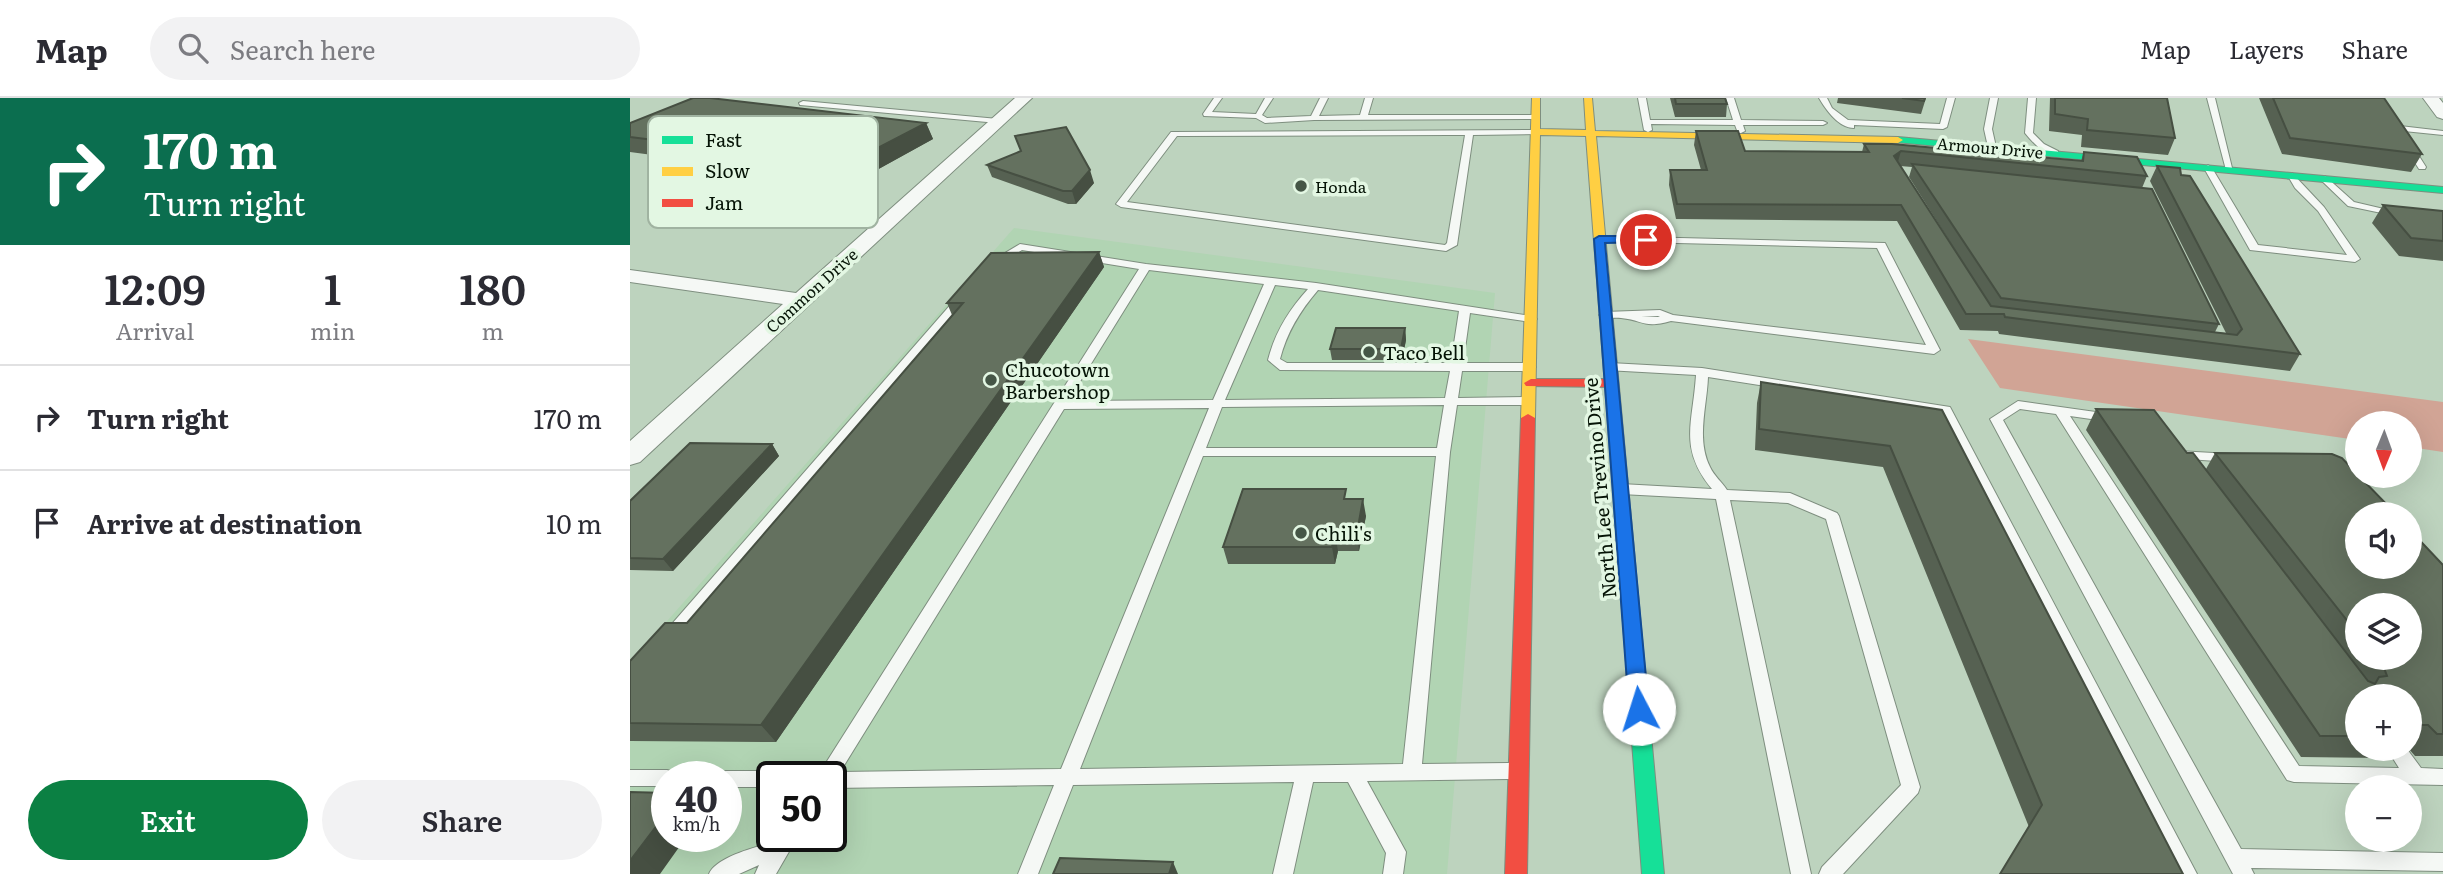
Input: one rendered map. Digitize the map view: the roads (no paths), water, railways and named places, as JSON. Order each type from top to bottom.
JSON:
[{"type":"main road","points":[[1516,874],[1536,98]]},
{"type":"main road","name":"North Lee Trevino Drive","points":[[1588,98],[1653,874]]},
{"type":"main road","name":"Armour Drive","points":[[1536,125],[1591,133],[1648,128],[1740,129],[1992,146],[2055,153],[2136,167],[2208,168],[2443,190]]},
{"type":"main road","points":[[1530,375],[1610,375]]},
{"type":"street","name":"Common Drive","points":[[630,456],[798,300],[1024,98]]},
{"type":"street","points":[[2431,98],[2443,114]]},
{"type":"street","points":[[630,276],[798,300]]},
{"type":"lane","points":[[1218,98],[1207,114],[1258,116],[1265,121],[1487,113],[1536,125]]},
{"type":"lane","points":[[1258,116],[1269,98]]},
{"type":"lane","points":[[1314,118],[1324,98]]},
{"type":"lane","points":[[1364,117],[1369,98]]},
{"type":"lane","points":[[1642,98],[1648,128]]},
{"type":"lane","points":[[1730,98],[1740,129],[1823,123]]},
{"type":"lane","points":[[1823,98],[1829,109],[1869,138]]},
{"type":"lane","points":[[1846,122],[1943,127],[1951,98]]},
{"type":"lane","points":[[1992,146],[1989,130],[1994,98]]},
{"type":"lane","points":[[2032,98],[2029,132],[2041,146],[2055,153]]},
{"type":"lane","points":[[2211,98],[2230,170]]},
{"type":"lane","points":[[2376,98],[2423,167]]},
{"type":"lane","points":[[803,103],[998,121]]},
{"type":"lane","points":[[1484,132],[1487,113]]},
{"type":"lane","points":[[1469,133],[1451,245],[1446,248],[1121,204],[1174,134],[1469,133],[1536,125]]},
{"type":"lane","points":[[2397,128],[2443,133]]},
{"type":"lane","points":[[2208,168],[2254,248],[2355,259],[2321,209],[2298,187],[2292,176]]},
{"type":"lane","points":[[2325,179],[2351,204],[2402,213]]},
{"type":"lane","points":[[1599,239],[1881,245],[1934,350],[1670,318],[1659,323],[1640,322],[1627,315],[1605,315]]},
{"type":"lane","points":[[657,652],[991,264],[1020,247],[1146,267],[1316,286],[1465,311],[1531,319]]},
{"type":"lane","points":[[836,761],[1146,267]]},
{"type":"lane","points":[[1028,874],[1217,404],[1271,281]]},
{"type":"lane","points":[[1316,286],[1298,306],[1277,344],[1274,360],[1283,367],[1457,368],[1530,375]]},
{"type":"lane","points":[[1412,772],[1443,452],[1465,311]]},
{"type":"lane","points":[[1702,372],[1702,398],[1695,426],[1702,465],[1722,493],[1801,874]]},
{"type":"lane","points":[[1610,375],[1702,372],[1945,410],[2187,874]]},
{"type":"lane","points":[[1059,405],[1530,401]]},
{"type":"lane","points":[[2123,420],[2018,405],[1996,419],[2239,866],[2443,862]]},
{"type":"lane","points":[[2060,411],[2294,774],[2355,775]]},
{"type":"lane","points":[[2194,477],[2174,451],[2248,459]]},
{"type":"lane","points":[[1198,452],[1443,452]]},
{"type":"lane","points":[[1620,489],[1790,498],[1832,516],[1911,787],[1829,874]]},
{"type":"lane","points":[[847,780],[1519,771]]},
{"type":"lane","points":[[1353,773],[1396,852],[1393,874]]},
{"type":"lane","points":[[1283,874],[1305,774]]},
{"type":"lane","points":[[2422,776],[2443,776]]},
{"type":"lane","points":[[630,778],[651,778]]},
{"type":"lane","points":[[719,874],[763,852]]},
{"type":"lane","points":[[765,874],[778,852]]},
{"type":"place","name":"Honda","points":[[1301,186]]},
{"type":"place","name":"Taco Bell","points":[[1369,352]]},
{"type":"place","name":"Chucotown Barbershop","points":[[991,380]]},
{"type":"place","name":"Chili's","points":[[1301,533]]}]
